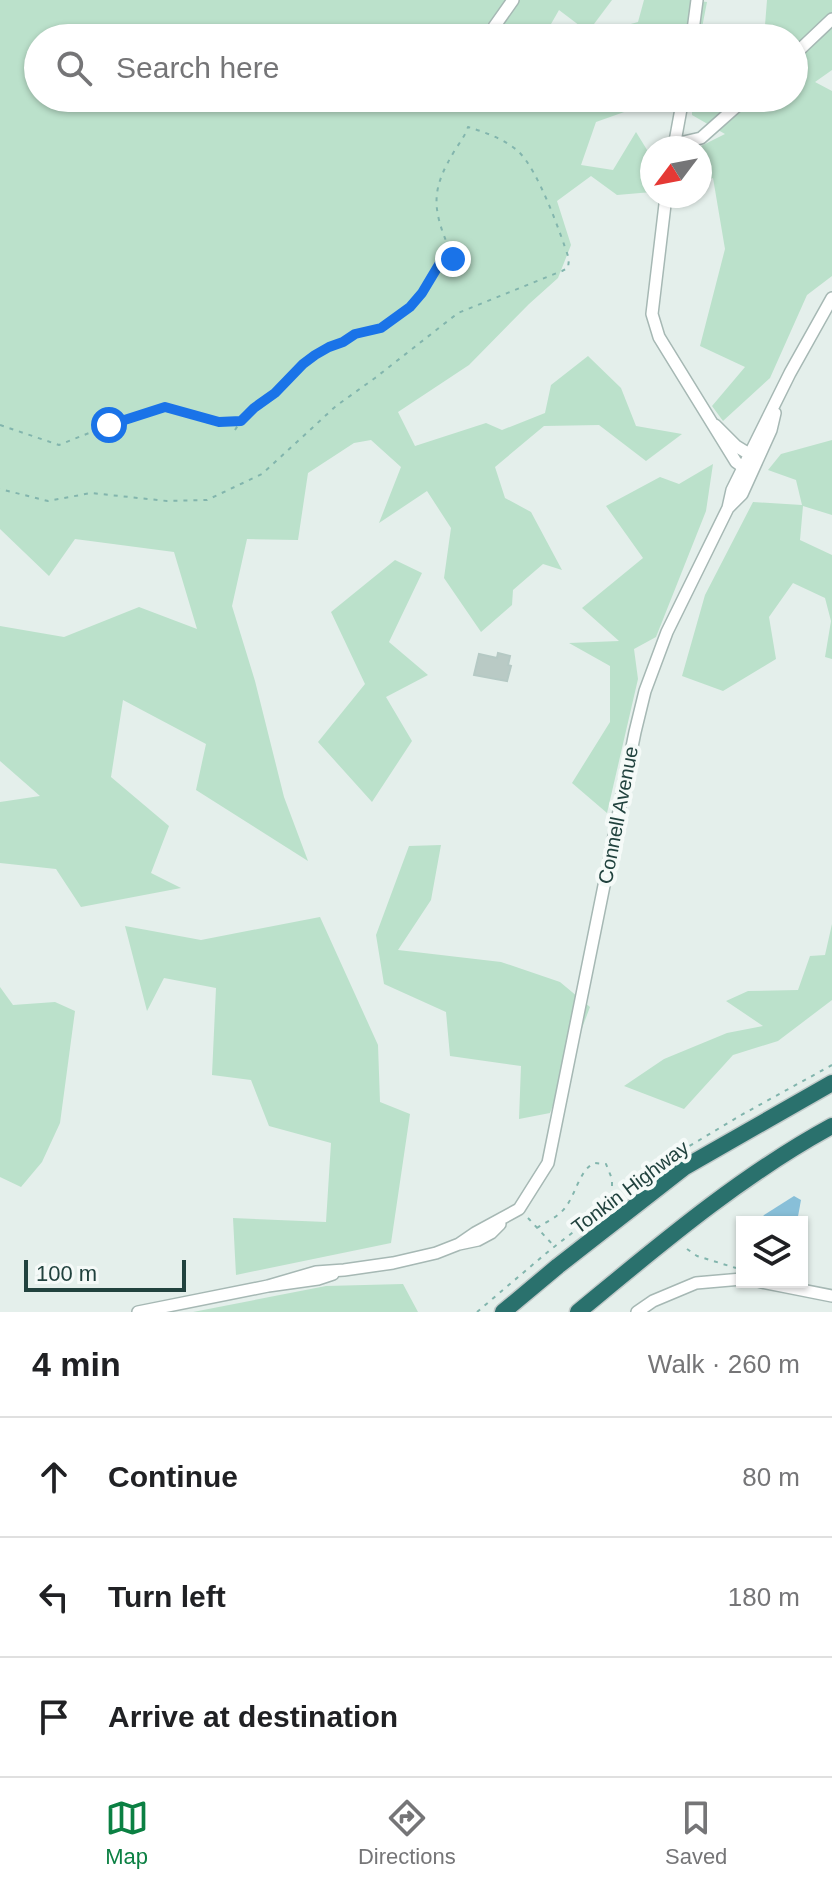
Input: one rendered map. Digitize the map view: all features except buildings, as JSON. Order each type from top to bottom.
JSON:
[{"type":"highway","name":"Tonkin Highway","points":[[503,1312],[685,1167],[832,1083]]},
{"type":"highway","points":[[578,1312],[715,1203],[800,1143],[832,1126]]},
{"type":"street","points":[[496,24],[513,0]]},
{"type":"street","points":[[694,24],[697,0]]},
{"type":"street","points":[[808,43],[832,19]]},
{"type":"street","points":[[676,136],[680,112]]},
{"type":"street","points":[[703,136],[730,112]]},
{"type":"street","points":[[665,208],[652,314],[659,337],[729,451],[748,467]]},
{"type":"street","name":"Connell Avenue","points":[[749,454],[832,298]]},
{"type":"street","name":"Connell Avenue","points":[[138,1312],[268,1286],[316,1272],[393,1263],[436,1253],[459,1244],[519,1209],[548,1163],[645,691],[667,632],[728,508],[742,494],[748,467],[771,430],[779,397]]},
{"type":"street","points":[[715,425],[749,454],[748,467]]},
{"type":"street","points":[[637,1312],[653,1301],[696,1283],[736,1278]]},
{"type":"street","points":[[791,1288],[832,1296]]},
{"type":"path","points":[[0,489],[48,501],[91,493],[167,501],[207,500],[262,474],[336,406],[458,313],[568,268],[568,255],[532,170],[519,153],[468,127],[440,177],[436,191],[442,230],[459,269]]},
{"type":"path","points":[[235,430],[254,408],[275,393],[315,355],[355,334],[381,328],[410,307],[449,248]]},
{"type":"path","points":[[0,425],[59,445],[165,407],[219,422],[241,421]]},
{"type":"path","points":[[537,1228],[565,1209],[586,1169],[594,1163],[606,1164],[610,1171],[612,1196]]},
{"type":"path","points":[[519,1209],[555,1247]]},
{"type":"path","points":[[687,1249],[697,1256],[736,1269]]},
{"type":"green space","points":[[0,0],[612,0],[594,24],[577,24],[559,10],[551,24],[24,24],[24,112],[624,112],[596,122],[581,165],[613,170],[636,132],[640,138],[640,193],[617,195],[591,176],[557,201],[571,245],[558,278],[469,365],[398,412],[415,446],[486,423],[502,430],[545,413],[551,385],[588,356],[621,388],[636,426],[682,434],[646,461],[599,425],[544,426],[495,467],[505,498],[531,512],[562,570],[543,564],[513,590],[512,605],[481,632],[444,578],[451,528],[427,491],[379,523],[401,467],[371,440],[354,443],[308,473],[298,540],[247,539],[232,606],[255,681],[284,797],[308,861],[196,790],[206,744],[123,700],[111,777],[169,826],[151,873],[181,888],[81,907],[56,869],[0,863],[0,802],[40,796],[0,761],[0,626],[64,637],[139,607],[197,629],[174,552],[75,539],[49,576],[0,529]]},
{"type":"green space","points":[[644,0],[707,2],[703,24],[631,24],[638,22]]},
{"type":"green space","points":[[767,0],[832,0],[832,70],[815,82],[832,91],[832,276],[807,295],[770,378],[723,421],[712,406],[745,367],[700,346],[725,249],[712,178],[712,140],[725,134],[692,115],[692,112],[808,112],[808,24],[765,24]]},
{"type":"green space","points":[[832,440],[832,515],[803,506],[800,540],[832,555],[832,659],[825,657],[831,621],[825,598],[793,583],[769,617],[776,659],[723,691],[682,676],[705,595],[753,502],[802,505],[796,480],[768,470],[781,454]]},
{"type":"green space","points":[[713,464],[706,511],[656,637],[634,649],[638,679],[607,813],[572,783],[610,722],[610,666],[569,643],[619,641],[582,608],[643,558],[606,506],[660,477],[679,484]]},
{"type":"green space","points":[[395,560],[422,573],[389,642],[428,675],[386,697],[412,741],[372,802],[318,742],[365,684],[331,612]]},
{"type":"green space","points":[[441,845],[431,900],[398,950],[501,962],[560,982],[590,1007],[550,1113],[519,1119],[521,1066],[450,1056],[446,1012],[384,984],[376,935],[409,846]]},
{"type":"green space","points":[[320,917],[378,1045],[380,1102],[410,1114],[391,1243],[236,1275],[233,1218],[326,1222],[331,1143],[269,1126],[251,1080],[212,1075],[216,988],[164,978],[147,1011],[125,926],[201,940]]},
{"type":"green space","points":[[832,924],[832,1000],[778,1041],[733,1055],[684,1109],[624,1086],[664,1059],[727,1033],[763,1026],[726,1001],[748,991],[798,990],[810,956],[825,955]]},
{"type":"green space","points":[[0,987],[13,1005],[55,1002],[75,1011],[60,1123],[42,1162],[21,1187],[0,1177]]},
{"type":"green space","points":[[403,1284],[418,1312],[193,1312],[326,1286]]},
{"type":"water","points":[[794,1196],[801,1200],[798,1216],[764,1215]]},
{"type":"route","points":[[109,425],[165,407],[219,422],[241,421],[321,351],[355,334],[381,328],[400,316],[422,293],[449,248],[453,259]]}]
